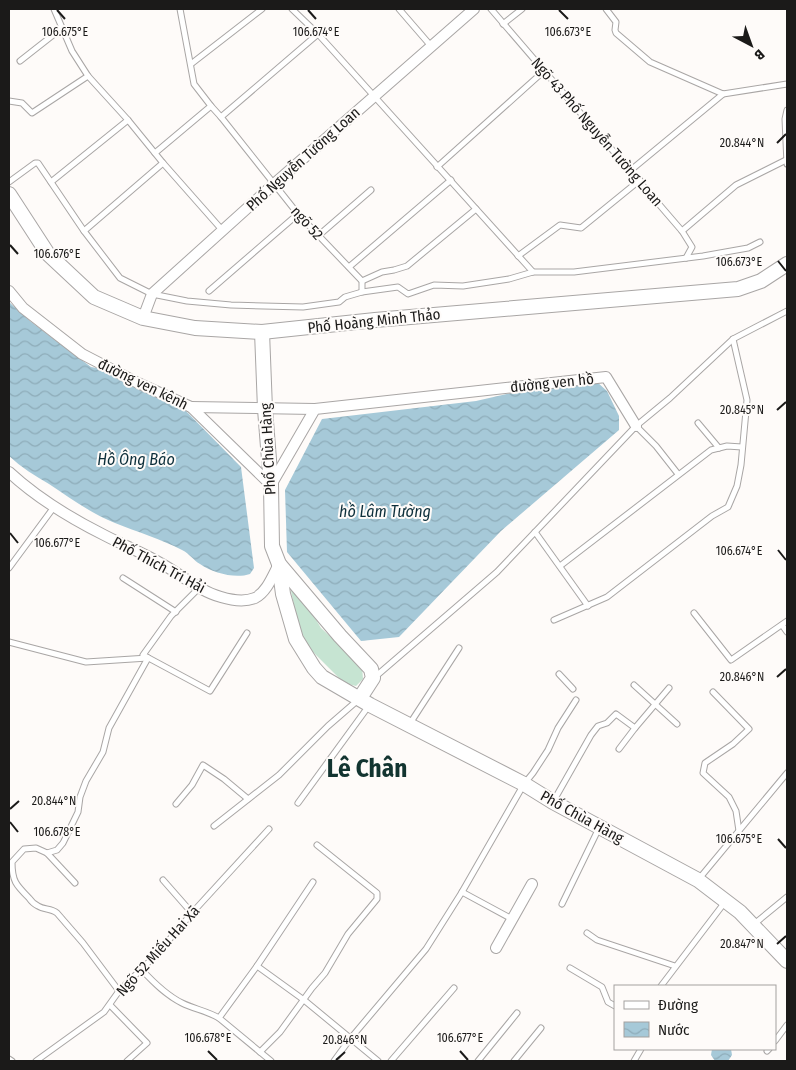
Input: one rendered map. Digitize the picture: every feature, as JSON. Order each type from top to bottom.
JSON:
[{"type":"street","name":"Phố Nguyễn Tường Loan","points":[[143,318],[152,294],[274,184],[474,9]]},
{"type":"street","name":"Phố Hoàng Minh Thảo","points":[[9,194],[51,258],[94,297],[143,318],[195,328],[262,332],[375,320],[738,289],[761,281],[787,264]]},
{"type":"street","name":"đường ven kênh","points":[[9,291],[23,308],[82,354],[138,383],[191,407],[271,484]]},
{"type":"street","name":"Phố Chùa Hàng","points":[[262,332],[271,484],[272,546],[279,564],[283,594],[296,639],[314,668],[322,677],[365,701],[524,784],[553,802],[698,880],[740,912],[787,960]]},
{"type":"street","name":"đường ven hồ","points":[[316,408],[606,377],[636,426]]},
{"type":"street","points":[[191,407],[316,408]]},
{"type":"street","points":[[271,484],[316,408]]},
{"type":"street","name":"Phố Thích Trí Hải","points":[[9,472],[21,484],[101,534],[162,564],[200,588],[221,597],[239,600],[256,598],[268,586],[279,564]]},
{"type":"street","name":"Phố Chùa Hàng","points":[[279,564],[340,636],[371,669],[373,678]]},
{"type":"street","points":[[365,701],[373,678]]},
{"type":"street","points":[[496,948],[532,884]]},
{"type":"lane","points":[[54,9],[72,51],[88,76],[223,231]]},
{"type":"lane","name":"ngõ 52","points":[[180,9],[194,84],[298,214],[362,281]]},
{"type":"lane","points":[[191,64],[262,9]]},
{"type":"lane","points":[[292,9],[318,34],[436,167],[451,180],[533,272]]},
{"type":"lane","points":[[399,9],[431,46]]},
{"type":"lane","name":"Ngõ 43 Phố Nguyễn Tường Loan","points":[[491,9],[682,231],[692,248],[686,258]]},
{"type":"lane","points":[[504,24],[522,9]]},
{"type":"lane","points":[[606,9],[616,22],[616,33],[650,62],[722,94]]},
{"type":"lane","points":[[20,62],[62,28]]},
{"type":"lane","points":[[221,117],[318,34]]},
{"type":"lane","points":[[436,167],[544,71]]},
{"type":"lane","points":[[9,100],[22,103],[32,113],[88,76]]},
{"type":"lane","points":[[631,170],[722,94],[787,84]]},
{"type":"lane","points":[[155,153],[210,106]]},
{"type":"lane","points":[[682,231],[736,185],[787,162],[785,118],[787,110]]},
{"type":"lane","points":[[51,182],[128,120]]},
{"type":"lane","points":[[9,182],[35,163],[41,166],[84,231],[120,278],[152,294],[187,302],[303,307],[339,302],[345,297],[362,292],[398,287],[408,294],[434,285],[463,286],[533,272],[574,272],[686,258],[748,248],[760,242]]},
{"type":"lane","points":[[84,231],[163,164]]},
{"type":"lane","points":[[349,267],[451,180]]},
{"type":"lane","points":[[518,256],[560,225],[581,228],[640,180]]},
{"type":"lane","points":[[318,236],[371,190]]},
{"type":"lane","points":[[362,292],[362,281],[382,272],[407,266],[476,209]]},
{"type":"lane","points":[[209,291],[298,214]]},
{"type":"lane","points":[[373,678],[497,572],[636,426],[670,398],[733,339],[787,310]]},
{"type":"lane","points":[[554,620],[607,598],[712,516],[728,507],[737,486],[747,400],[733,339]]},
{"type":"lane","points":[[698,423],[718,448]]},
{"type":"lane","points":[[636,426],[656,446],[678,474]]},
{"type":"lane","points":[[560,566],[711,450],[727,446],[742,447]]},
{"type":"lane","points":[[9,568],[54,506]]},
{"type":"lane","points":[[535,532],[588,606]]},
{"type":"lane","points":[[123,578],[176,612]]},
{"type":"lane","points":[[200,588],[176,612],[143,655],[210,691],[247,633]]},
{"type":"lane","points":[[694,613],[731,660],[787,621]]},
{"type":"lane","points":[[782,625],[787,632]]},
{"type":"lane","points":[[9,642],[86,662],[148,658]]},
{"type":"lane","points":[[409,725],[459,648]]},
{"type":"lane","points":[[47,853],[57,850],[68,833],[78,812],[80,797],[86,781],[103,752],[109,728],[148,658]]},
{"type":"lane","points":[[559,674],[573,690]]},
{"type":"lane","points":[[634,685],[677,724]]},
{"type":"lane","points":[[619,749],[669,688]]},
{"type":"lane","points":[[713,692],[748,729],[733,744],[705,763],[703,773],[729,797],[736,811],[739,831]]},
{"type":"lane","points":[[334,1061],[350,1039],[426,949],[462,892],[524,784],[543,758],[558,728],[576,700]]},
{"type":"lane","points":[[214,826],[279,775],[328,726],[365,701]]},
{"type":"lane","points":[[298,803],[365,701]]},
{"type":"lane","points":[[553,802],[578,756],[598,726],[606,723],[616,714],[635,728]]},
{"type":"lane","points":[[176,804],[192,785],[203,766],[224,779],[248,799]]},
{"type":"lane","points":[[698,880],[787,773]]},
{"type":"lane","points":[[562,904],[600,827]]},
{"type":"lane","name":"Ngõ 52 Miếu Hai Xã","points":[[36,1061],[104,1012],[119,991],[158,954],[192,913],[269,829]]},
{"type":"lane","points":[[260,1052],[280,1032],[331,965],[348,934],[377,899],[377,893],[317,846]]},
{"type":"lane","points":[[75,883],[47,853],[36,848],[24,849],[12,862],[12,875],[16,886],[40,908],[52,909],[57,913],[83,943],[119,991]]},
{"type":"lane","points":[[162,880],[192,913]]},
{"type":"lane","points":[[219,1018],[257,966],[312,882]]},
{"type":"lane","points":[[462,892],[512,920]]},
{"type":"lane","points":[[753,925],[787,897]]},
{"type":"lane","points":[[661,985],[725,902]]},
{"type":"lane","points":[[587,933],[597,940],[675,966]]},
{"type":"lane","points":[[257,966],[304,1000],[378,1061]]},
{"type":"lane","points":[[570,968],[602,988],[608,1002],[614,1005]]},
{"type":"lane","points":[[142,970],[156,986],[182,1003],[219,1018],[271,1061]]},
{"type":"lane","points":[[391,1061],[454,988]]},
{"type":"lane","points":[[110,1005],[147,1043],[127,1061]]},
{"type":"lane","points":[[478,1061],[517,1013]]},
{"type":"lane","points":[[776,1040],[787,1025]]},
{"type":"lane","points":[[514,1061],[541,1028]]},
{"type":"lane","points":[[634,1061],[640,1050]]},
{"type":"green space","points":[[298,590],[321,628],[362,666],[363,679],[356,686],[344,683],[306,645],[298,624],[291,591]]},
{"type":"water","name":"Hồ Ông Báo","points":[[9,302],[30,321],[91,367],[102,369],[116,378],[156,395],[186,411],[241,467],[254,568],[250,574],[238,576],[211,570],[174,546],[106,519],[33,475],[9,456]]},
{"type":"water","name":"hồ Lâm Tường","points":[[597,382],[607,391],[619,416],[619,430],[501,531],[399,637],[361,641],[287,552],[285,490],[322,419],[476,401],[537,387]]},
{"type":"water","points":[[712,1050],[731,1050],[732,1055],[728,1061],[715,1061],[711,1055]]},
{"type":"district","name":"Lê Chân","points":[[367,769]]}]
